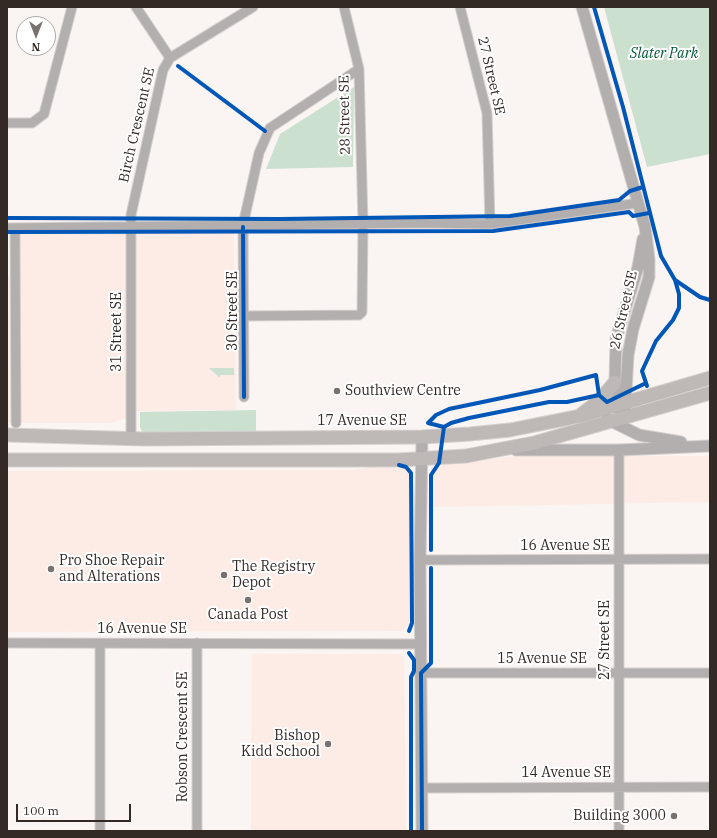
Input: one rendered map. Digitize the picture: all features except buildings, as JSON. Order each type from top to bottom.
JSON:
[{"type":"main road","name":"17 Avenue SE","points":[[7,435],[131,439],[422,437],[510,430],[593,413],[710,378]]},
{"type":"main road","points":[[580,416],[599,401],[615,382]]},
{"type":"main road","points":[[7,460],[421,458],[466,456],[504,450],[618,420],[710,393]]},
{"type":"main road","points":[[60,460],[72,454],[117,453],[128,447],[131,439]]},
{"type":"street","points":[[7,123],[32,123],[44,114],[72,7]]},
{"type":"street","points":[[136,7],[170,58]]},
{"type":"street","name":"Birch Crescent SE","points":[[130,226],[130,215],[163,70],[170,58],[253,7]]},
{"type":"street","name":"28 Street SE","points":[[244,316],[359,315],[362,312],[363,224],[359,69],[344,7]]},
{"type":"street","name":"27 Street SE","points":[[460,7],[487,113],[490,224]]},
{"type":"street","name":"26 Street SE","points":[[582,7],[645,227],[649,278],[631,338],[622,405],[618,420]]},
{"type":"street","name":"30 Street SE","points":[[244,397],[243,225],[259,153],[270,128],[359,69]]},
{"type":"street","points":[[16,423],[11,228],[490,224],[638,203]]},
{"type":"street","name":"31 Street SE","points":[[130,226],[131,439]]},
{"type":"street","name":"26 Street SE","points":[[622,405],[615,382],[616,339],[638,267],[645,227]]},
{"type":"street","points":[[593,413],[618,420],[639,435],[710,446]]},
{"type":"street","points":[[422,437],[420,560],[422,831]]},
{"type":"street","points":[[619,450],[623,443],[670,441]]},
{"type":"street","points":[[504,450],[619,450],[710,446]]},
{"type":"street","name":"27 Street SE","points":[[619,450],[619,831]]},
{"type":"street","name":"16 Avenue SE","points":[[420,560],[710,560]]},
{"type":"street","name":"16 Avenue SE","points":[[7,643],[421,644]]},
{"type":"street","points":[[100,643],[100,831]]},
{"type":"street","name":"Robson Crescent SE","points":[[197,643],[197,831]]},
{"type":"street","name":"15 Avenue SE","points":[[421,674],[710,673]]},
{"type":"street","name":"14 Avenue SE","points":[[422,788],[710,787]]},
{"type":"shaded area","points":[[234,225],[236,410],[132,411],[131,417],[110,423],[7,423],[7,276],[15,277],[15,228]]},
{"type":"shaded area","points":[[515,456],[710,456],[710,502],[432,507],[431,467]]},
{"type":"shaded area","points":[[370,467],[402,468],[408,470],[410,476],[409,623],[403,631],[7,632],[7,471],[353,470]]},
{"type":"shaded area","name":"Bishop Kidd School","points":[[252,654],[400,654],[404,657],[406,831],[251,831]]},
{"type":"green space","name":"Slater Park","points":[[604,7],[710,7],[710,154],[647,167]]},
{"type":"green space","points":[[354,87],[353,167],[266,169],[280,134]]},
{"type":"green space","points":[[209,368],[234,368],[234,375],[220,375],[220,378]]},
{"type":"green space","points":[[256,410],[256,435],[143,433],[140,427],[140,412]]},
{"type":"cycle path","points":[[594,7],[623,107],[661,256],[675,280],[700,297],[710,300]]},
{"type":"cycle path","points":[[178,66],[265,131]]},
{"type":"cycle path","points":[[7,218],[280,219],[510,216],[619,200],[630,191],[643,187]]},
{"type":"cycle path","points":[[7,232],[493,231],[629,212],[633,216],[649,213]]},
{"type":"cycle path","points":[[243,227],[244,397]]},
{"type":"cycle path","points":[[647,386],[642,371],[656,341],[673,320],[679,308],[679,294],[675,280]]},
{"type":"cycle path","points":[[444,427],[428,423],[436,415],[449,409],[540,390],[596,375],[599,395],[607,402],[646,383]]},
{"type":"cycle path","points":[[431,550],[431,475],[439,463],[444,427],[451,423],[469,418],[549,402],[567,402],[599,395]]},
{"type":"cycle path","points":[[399,465],[406,467],[411,473],[412,623],[409,631]]},
{"type":"cycle path","points":[[422,831],[421,673],[431,663],[431,568]]},
{"type":"cycle path","points":[[409,653],[414,660],[414,671],[411,677],[411,831]]},
{"type":"place","name":"Southview Centre","points":[[337,391]]},
{"type":"place","name":"Pro Shoe Repair and Alterations","points":[[51,569]]},
{"type":"place","name":"The Registry Depot","points":[[224,575]]},
{"type":"place","name":"Canada Post","points":[[248,600]]},
{"type":"place","name":"Bishop Kidd School","points":[[328,744]]},
{"type":"place","name":"Building 3000","points":[[674,816]]}]
